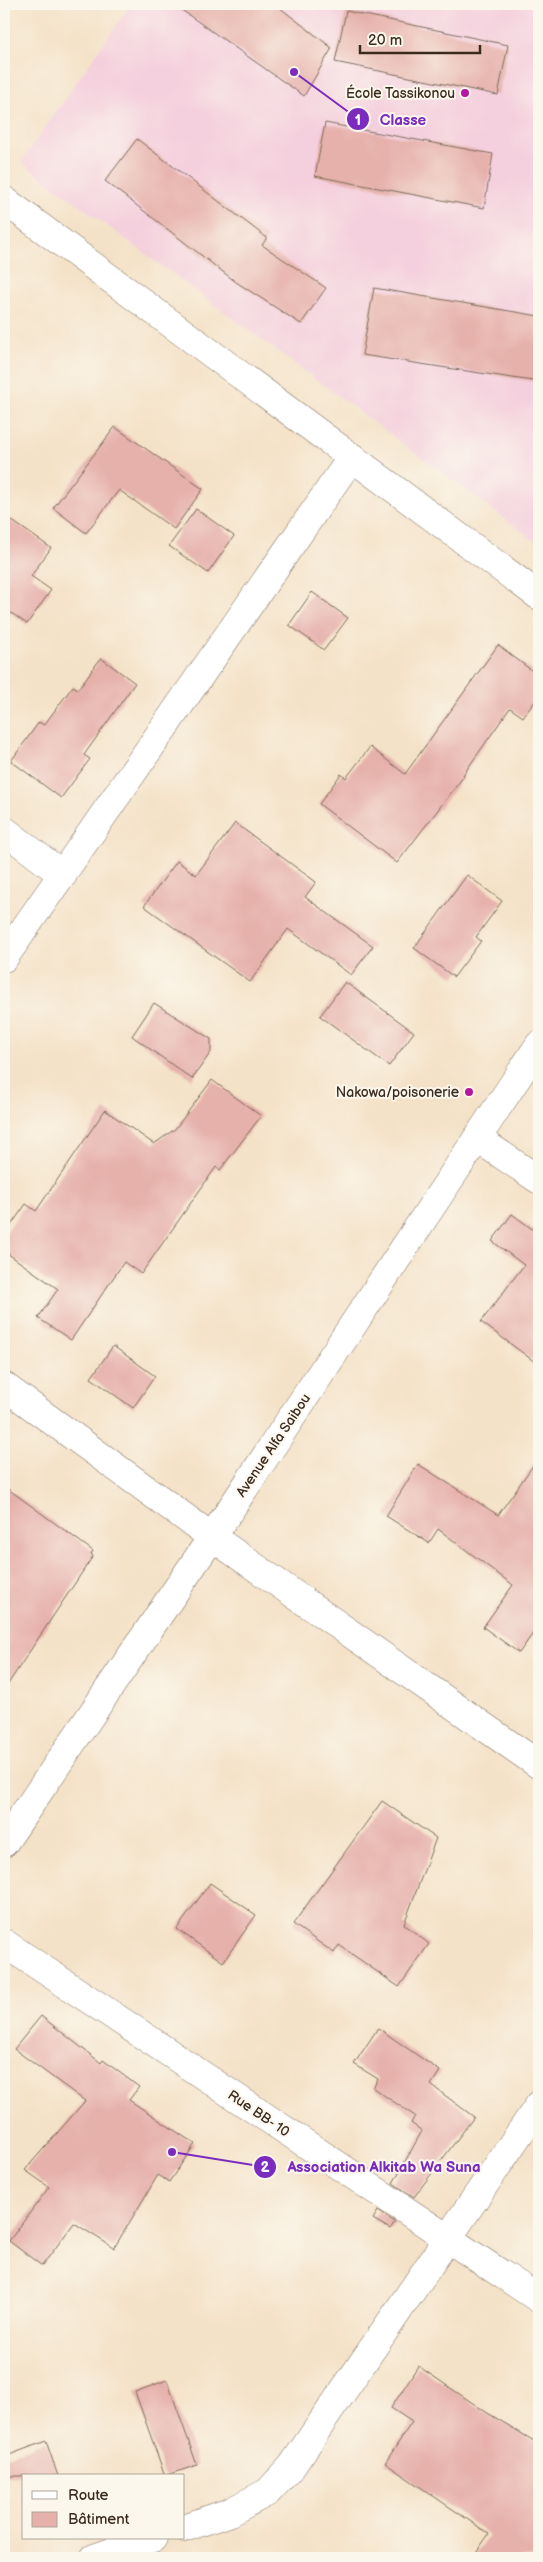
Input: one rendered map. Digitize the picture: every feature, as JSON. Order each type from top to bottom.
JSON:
[{"type":"street","points":[[4,200],[539,596]]},
{"type":"street","points":[[4,958],[352,457]]},
{"type":"street","points":[[4,830],[63,875]]},
{"type":"street","name":"Avenue Alfa Saibou","points":[[4,1843],[212,1537],[539,1045]]},
{"type":"street","points":[[478,1139],[539,1180]]},
{"type":"street","points":[[4,1386],[212,1537],[539,1764]]},
{"type":"street","name":"Rue BB- 10","points":[[4,1943],[539,2300]]},
{"type":"street","points":[[185,2528],[230,2512],[268,2492],[292,2466],[539,2105]]},
{"type":"street","points":[[94,2558],[147,2540]]},
{"type":"shaded area","points":[[131,4],[539,4],[539,544],[21,162]]},
{"type":"building","points":[[173,4],[275,4],[332,48],[304,96]]},
{"type":"building","points":[[346,11],[508,45],[498,95],[335,62]]},
{"type":"building","points":[[325,123],[493,154],[484,208],[315,176]]},
{"type":"building","points":[[137,139],[267,238],[262,245],[326,288],[301,324],[236,282],[105,181]]},
{"type":"building","points":[[374,288],[539,316],[539,382],[362,355]]},
{"type":"building","points":[[115,427],[203,489],[174,529],[119,490],[86,533],[53,508]]},
{"type":"building","points":[[196,509],[234,536],[208,573],[169,546]]},
{"type":"building","points":[[4,515],[51,548],[31,576],[51,590],[27,624],[7,610],[4,615]]},
{"type":"building","points":[[312,592],[348,618],[324,650],[289,625]]},
{"type":"building","points":[[498,645],[539,676],[539,696],[523,717],[510,708],[464,776],[397,863],[319,804],[341,774],[346,778],[370,747],[405,774]]},
{"type":"building","points":[[101,658],[135,683],[84,755],[90,759],[61,798],[11,761],[39,722],[44,725],[73,686],[78,689]]},
{"type":"building","points":[[235,823],[316,882],[305,897],[373,946],[351,975],[288,929],[250,982],[144,906],[177,861],[196,875]]},
{"type":"building","points":[[467,875],[502,901],[476,937],[481,941],[454,977],[414,948]]},
{"type":"building","points":[[345,982],[414,1032],[389,1066],[320,1016]]},
{"type":"building","points":[[154,1003],[211,1039],[211,1052],[192,1079],[132,1036]]},
{"type":"building","points":[[212,1080],[261,1116],[220,1170],[216,1167],[141,1274],[124,1262],[71,1340],[38,1318],[58,1289],[4,1251],[4,1235],[26,1204],[36,1211],[105,1110],[154,1144],[175,1129]]},
{"type":"building","points":[[512,1214],[539,1234],[539,1365],[481,1322],[524,1265],[492,1241]]},
{"type":"building","points":[[113,1346],[155,1376],[133,1408],[91,1378]]},
{"type":"building","points":[[539,1457],[539,1625],[519,1653],[483,1627],[513,1585],[438,1529],[429,1543],[386,1516],[418,1464],[498,1515]]},
{"type":"building","points":[[4,1486],[93,1551],[91,1554],[93,1556],[4,1690]]},
{"type":"building","points":[[382,1801],[436,1838],[404,1924],[429,1944],[399,1987],[339,1945],[334,1953],[293,1924]]},
{"type":"building","points":[[210,1883],[256,1915],[223,1962],[177,1929]]},
{"type":"building","points":[[41,2016],[101,2063],[103,2060],[139,2087],[129,2100],[195,2144],[169,2182],[158,2175],[114,2248],[74,2223],[42,2266],[9,2241],[49,2187],[25,2170],[85,2101],[14,2049]]},
{"type":"building","points":[[378,2028],[440,2071],[431,2085],[474,2117],[414,2197],[393,2183],[422,2131],[411,2123],[415,2116],[373,2088],[378,2079],[354,2064]]},
{"type":"building","points":[[378,2211],[395,2222],[390,2229],[373,2219]]},
{"type":"building","points":[[418,2366],[486,2412],[539,2444],[539,2558],[472,2558],[489,2534],[385,2463],[412,2422],[391,2408]]},
{"type":"building","points":[[167,2380],[197,2465],[171,2474],[164,2474],[135,2392]]},
{"type":"building","points":[[46,2441],[57,2474],[4,2476],[4,2457]]},
{"type":"place","name":"Classe","points":[[294,72]]},
{"type":"place","name":"École Tassikonou","points":[[465,93]]},
{"type":"place","name":"Nakowa/poisonerie","points":[[469,1092]]},
{"type":"place","name":"Association Alkitab Wa Suna","points":[[172,2152]]}]
